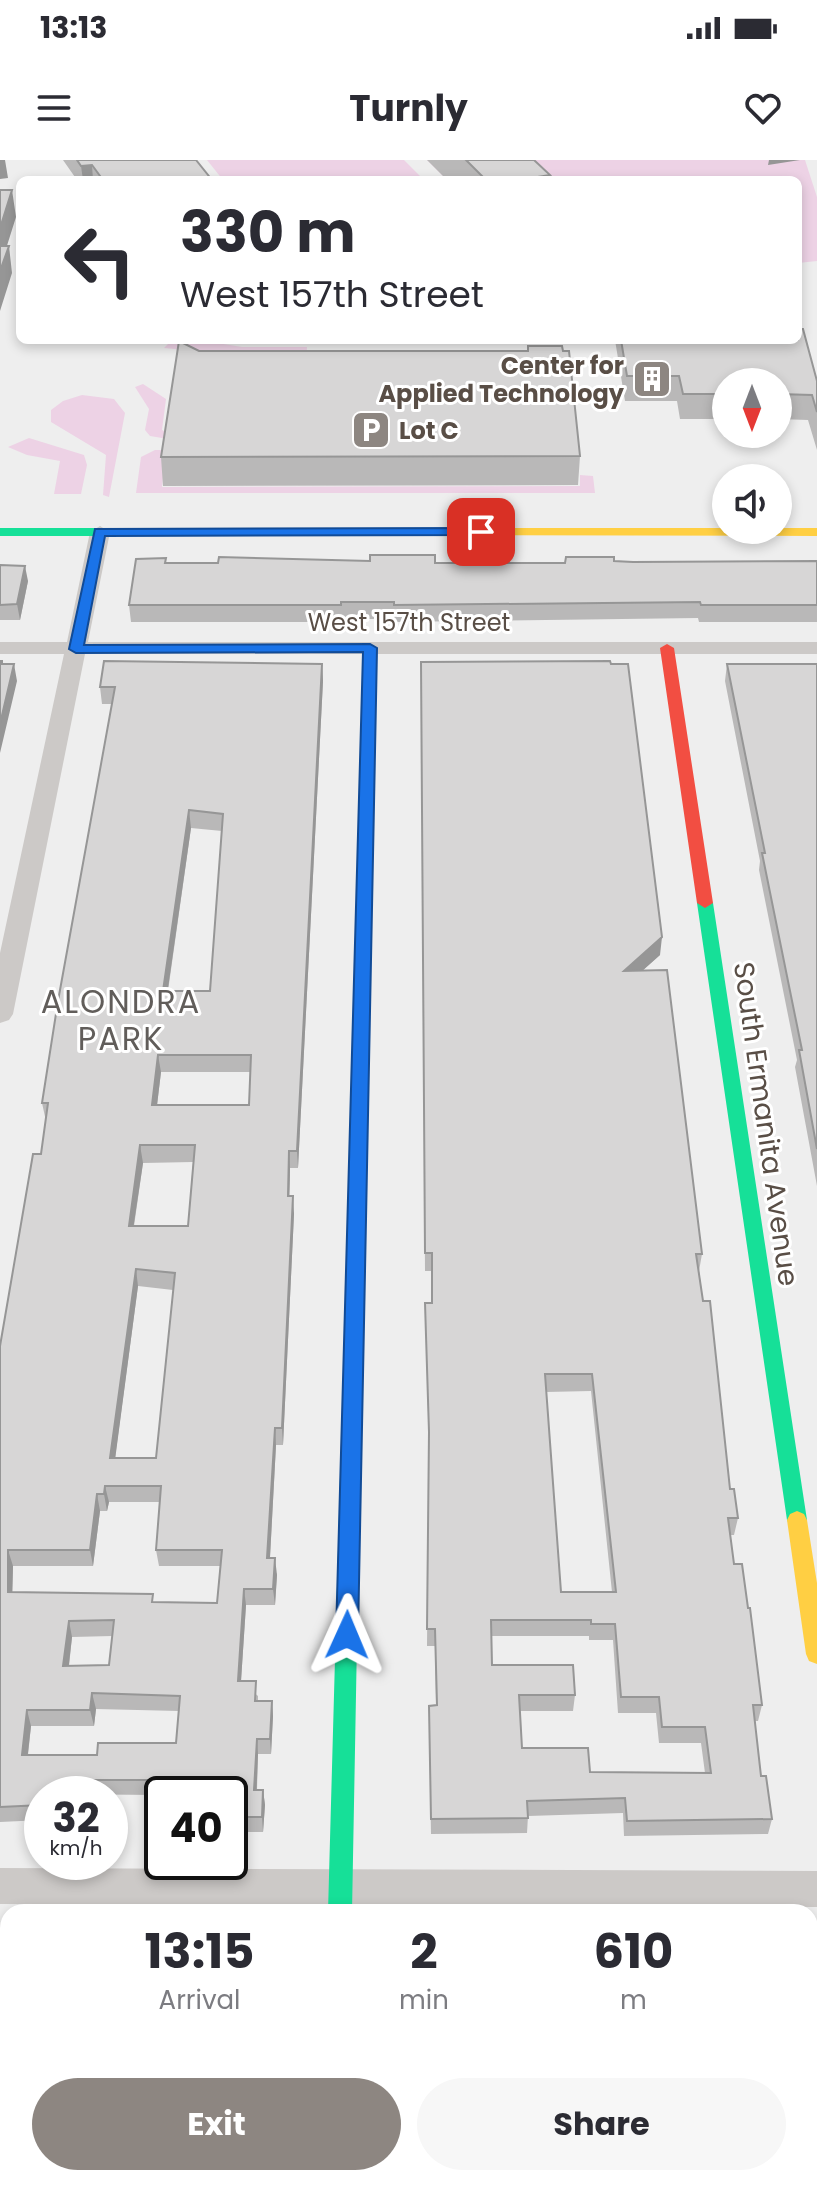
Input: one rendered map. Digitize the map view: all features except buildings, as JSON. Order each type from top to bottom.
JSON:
[{"type":"street","points":[[0,532],[817,532]]},
{"type":"street","points":[[0,1014],[100,532]]},
{"type":"street","name":"West 157th Street","points":[[0,648],[817,648]]},
{"type":"street","points":[[341,1901],[370,648]]},
{"type":"street","name":"South Ermanita Avenue","points":[[667,648],[817,1654]]},
{"type":"street","points":[[0,1886],[341,1901],[817,1889]]},
{"type":"shaded area","points":[[207,160],[404,160],[420,176],[220,176]]},
{"type":"shaded area","points":[[427,160],[805,160],[817,197],[817,261],[802,263],[802,176],[443,176]]},
{"type":"shaded area","points":[[168,344],[307,347],[306,362],[164,348]]},
{"type":"shaded area","points":[[143,384],[166,399],[162,430],[169,434],[168,439],[150,436],[145,430],[149,409],[135,387]]},
{"type":"shaded area","points":[[82,395],[114,399],[125,413],[109,497],[103,495],[106,455],[51,422],[51,410],[63,401]]},
{"type":"shaded area","points":[[29,438],[84,455],[87,465],[81,494],[54,494],[60,461],[27,455],[8,447]]},
{"type":"shaded area","points":[[155,450],[166,450],[162,487],[580,486],[580,475],[593,476],[595,493],[136,493],[141,457]]},
{"type":"traffic: fast","points":[[0,532],[447,532]]},
{"type":"traffic: fast","points":[[357,1198],[370,648]]},
{"type":"traffic: fast","points":[[705,903],[797,1520]]},
{"type":"traffic: fast","points":[[340,1904],[350,1478]]},
{"type":"traffic: slow","points":[[447,532],[817,532]]},
{"type":"traffic: slow","points":[[797,1520],[817,1654]]},
{"type":"traffic: jam","points":[[667,648],[705,903]]},
{"type":"traffic: jam","points":[[350,1478],[357,1198]]},
{"type":"place","name":"Center for Applied Technology","points":[[652,379]]},
{"type":"place","name":"Lot C","points":[[371,430]]},
{"type":"district","name":"ALONDRA PARK","points":[[121,1020]]},
{"type":"route","points":[[347,1635],[370,648],[76,649],[100,532],[481,532]]}]
